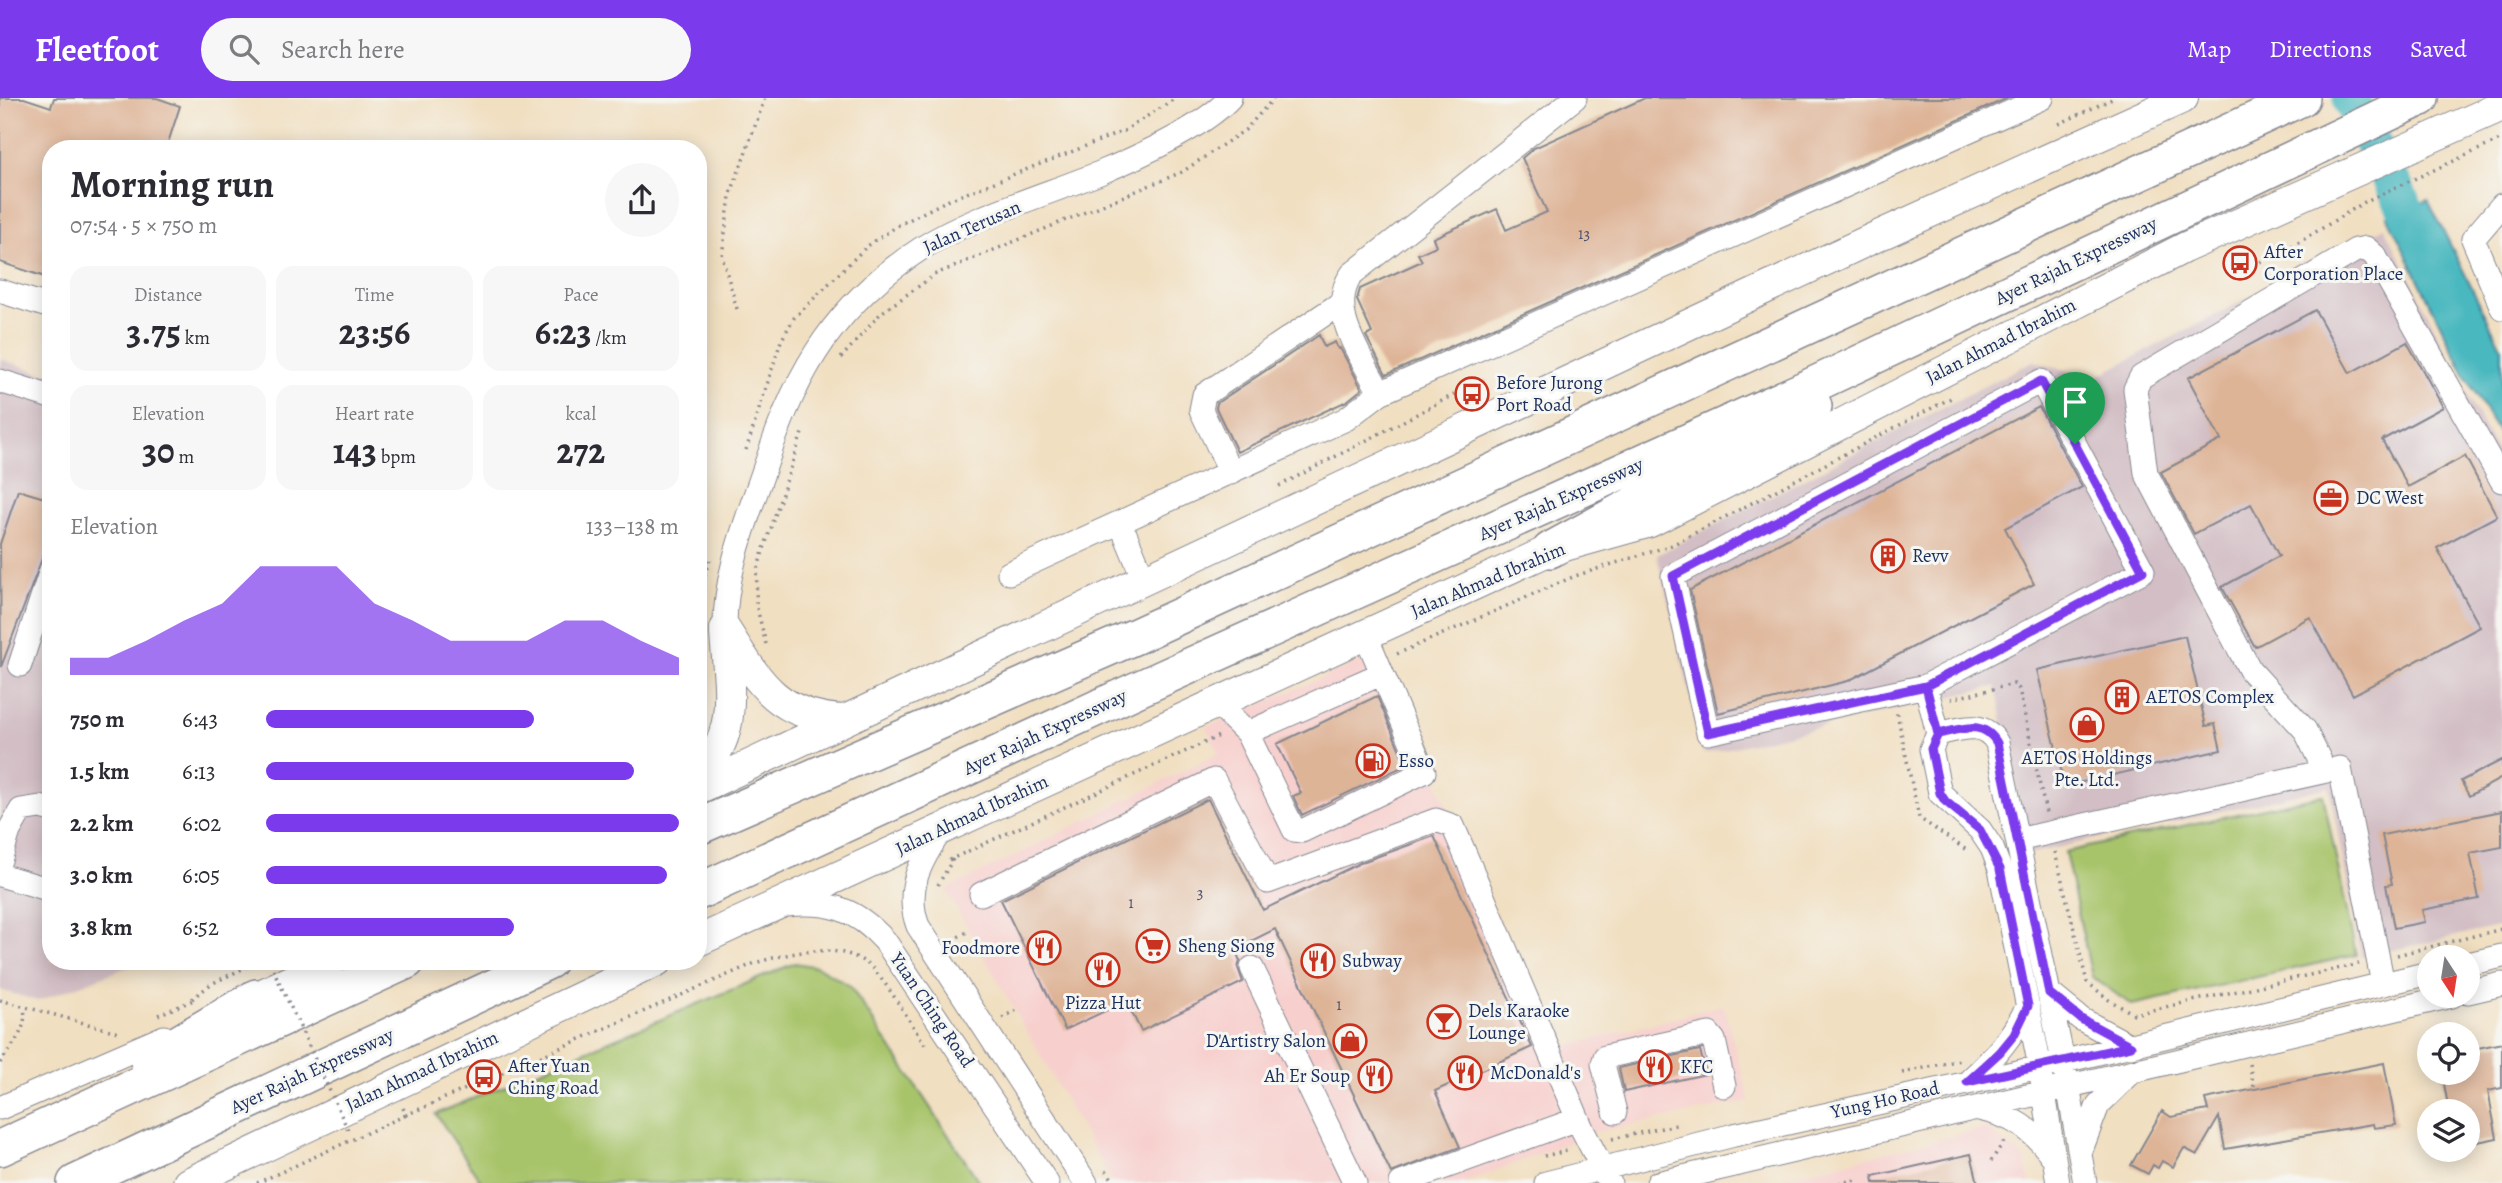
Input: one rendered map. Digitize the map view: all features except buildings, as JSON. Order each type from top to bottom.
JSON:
[{"type":"highway","points":[[707,823],[1136,636],[2302,98]]},
{"type":"highway","name":"Ayer Rajah Expressway","points":[[707,888],[1136,690],[1845,370],[2413,102]]},
{"type":"highway","points":[[1550,550],[1828,399],[1845,370]]},
{"type":"highway","points":[[0,1148],[388,970]]},
{"type":"highway","name":"Ayer Rajah Expressway","points":[[75,1183],[530,970]]},
{"type":"highway","points":[[111,1098],[154,1054],[265,983]]},
{"type":"main road","points":[[707,785],[1145,582],[2146,105],[2183,98]]},
{"type":"main road","name":"Jalan Ahmad Ibrahim","points":[[707,937],[1550,550],[1650,522],[2184,248],[2502,106]]},
{"type":"main road","points":[[725,629],[747,664],[790,709],[816,719],[846,720]]},
{"type":"main road","points":[[707,762],[722,744],[729,720],[725,629]]},
{"type":"main road","points":[[265,983],[305,970]]},
{"type":"main road","name":"Jalan Ahmad Ibrahim","points":[[188,1183],[638,970]]},
{"type":"street","name":"Jalan Terusan","points":[[725,629],[724,597],[782,414],[804,368],[839,318],[875,283],[923,247],[1147,153],[1230,98]]},
{"type":"street","points":[[1380,393],[1344,317],[1340,303],[1344,285],[1352,274],[1575,98]]},
{"type":"street","points":[[1009,573],[1346,419],[1380,393],[2042,98]]},
{"type":"street","points":[[2502,205],[2492,228],[2473,239],[2502,308]]},
{"type":"street","points":[[2325,771],[2305,730],[2250,670],[2146,473],[2136,389],[2141,377],[2356,250],[2366,248],[2375,256],[2502,481]]},
{"type":"street","points":[[0,291],[42,304]]},
{"type":"street","points":[[1231,473],[1201,410],[1203,395],[1340,303]]},
{"type":"street","points":[[0,381],[42,394]]},
{"type":"street","points":[[2041,381],[2143,571],[1928,695],[1708,733],[1673,576],[2041,381]]},
{"type":"street","points":[[1121,524],[1145,582]]},
{"type":"street","points":[[20,666],[42,598]]},
{"type":"street","points":[[1214,702],[1243,730],[1294,830],[1302,831],[1424,772],[1365,633]]},
{"type":"street","points":[[1243,730],[1379,668]]},
{"type":"street","points":[[1928,695],[1938,734],[1931,749],[1940,793],[1945,801],[1980,830],[2000,869],[2040,1067],[2058,1183]]},
{"type":"street","points":[[1938,734],[1978,726],[1990,731],[1997,743],[2068,1085],[2085,1183]]},
{"type":"street","points":[[2017,840],[2340,768],[2383,984]]},
{"type":"street","points":[[981,894],[1214,780],[1268,882],[1436,820],[1453,827],[1589,1145],[1605,1176]]},
{"type":"street","points":[[0,860],[9,831],[22,810],[42,808]]},
{"type":"street","name":"Yuan Ching Road","points":[[942,829],[924,856],[914,881],[913,913],[918,926],[1086,1183]]},
{"type":"street","points":[[0,875],[42,887]]},
{"type":"street","name":"Yuan Ching Road","points":[[774,906],[815,903],[838,907],[867,921],[885,941],[1047,1183]]},
{"type":"street","points":[[2480,961],[2502,956]]},
{"type":"street","points":[[1252,968],[1355,1183]]},
{"type":"street","name":"Yung Ho Road","points":[[1546,1183],[1605,1176],[1734,1135],[2131,1046],[2417,976]]},
{"type":"street","points":[[0,1108],[265,983]]},
{"type":"street","points":[[2480,989],[2502,984]]},
{"type":"street","points":[[2049,993],[2081,1019],[2131,1046]]},
{"type":"street","name":"Yung Ho Road","points":[[1658,1183],[2417,1004]]},
{"type":"street","points":[[1967,1082],[2000,1052],[2014,1035],[2028,1006]]},
{"type":"street","points":[[1615,1112],[1603,1059],[1630,1051],[1709,1034],[1714,1040],[1724,1086]]},
{"type":"street","points":[[2080,1153],[2098,1105],[2136,1069]]},
{"type":"street","points":[[1975,1108],[2001,1114],[2024,1124],[2054,1160]]},
{"type":"street","points":[[1401,1183],[1578,1119]]},
{"type":"path","points":[[737,309],[722,256],[730,196],[765,98]]},
{"type":"path","points":[[834,368],[881,313],[936,274],[1182,172],[1245,130],[1274,98]]},
{"type":"path","points":[[2235,274],[2293,246],[2368,200],[2502,139]]},
{"type":"path","points":[[1379,668],[1576,576],[1672,545],[1926,412],[1957,392]]},
{"type":"path","points":[[773,655],[766,643],[756,604],[757,570],[802,432]]},
{"type":"path","points":[[1968,851],[1919,818],[1895,716],[1899,710],[1928,695],[2014,684],[2018,689],[2087,982],[2109,1000],[2134,1014],[2502,929]]},
{"type":"path","points":[[937,869],[954,857],[1243,730]]},
{"type":"path","points":[[934,892],[954,857]]},
{"type":"path","points":[[951,941],[970,931]]},
{"type":"path","points":[[257,1183],[406,1115],[755,964],[786,954],[821,950],[839,953],[869,965],[931,1052]]},
{"type":"path","points":[[190,1000],[211,984],[240,970]]},
{"type":"path","points":[[265,983],[348,1130]]},
{"type":"path","points":[[0,1000],[117,1032]]},
{"type":"path","points":[[0,1062],[23,1028],[26,1020],[24,1008]]},
{"type":"path","points":[[1002,1018],[1020,1008]]},
{"type":"path","points":[[1902,1073],[1968,1058]]},
{"type":"path","points":[[2249,1062],[2255,1091]]},
{"type":"path","points":[[402,1106],[406,1115]]},
{"type":"path","points":[[1535,1159],[1689,1122]]},
{"type":"path","points":[[1991,1161],[2010,1132]]},
{"type":"path","points":[[1839,1183],[1856,1180]]},
{"type":"shaded area","points":[[2385,227],[2484,428],[2502,459],[2502,926],[2361,957],[2329,787],[2029,854],[1996,686],[1704,754],[1657,555],[2033,361],[2094,378]]},
{"type":"shaded area","points":[[0,359],[42,373],[42,970],[119,970],[38,1001],[0,990]]},
{"type":"shaded area","points":[[1383,652],[1442,795],[1557,1049],[1723,1005],[1750,1101],[1595,1132],[1464,1183],[1113,1183],[946,890],[1219,753],[1206,727]]},
{"type":"shaded area","points":[[1986,1128],[2025,1159],[2030,1183],[1787,1183],[1785,1177]]},
{"type":"green space","points":[[2323,795],[2356,955],[2132,1005],[2092,977],[2065,852]]},
{"type":"green space","points":[[795,963],[818,967],[850,986],[980,1183],[482,1183],[436,1114]]},
{"type":"water","points":[[2428,200],[2502,348],[2502,438],[2466,377],[2388,217]]},
{"type":"waterway","points":[[2350,98],[2428,254]]},
{"type":"place","name":"After Corporation Place","points":[[2240,263]]},
{"type":"place","name":"Before Jurong Port Road","points":[[1472,394]]},
{"type":"place","name":"DC West","points":[[2331,498]]},
{"type":"place","name":"Revv","points":[[1888,556]]},
{"type":"place","name":"AETOS Complex","points":[[2122,697]]},
{"type":"place","name":"AETOS Holdings Pte. Ltd.","points":[[2087,725]]},
{"type":"place","name":"Esso","points":[[1373,761]]},
{"type":"place","name":"Sheng Siong","points":[[1153,946]]},
{"type":"place","name":"Foodmore","points":[[1044,948]]},
{"type":"place","name":"Subway","points":[[1318,961]]},
{"type":"place","name":"Pizza Hut","points":[[1103,970]]},
{"type":"place","name":"Dels Karaoke Lounge","points":[[1444,1022]]},
{"type":"place","name":"D'Artistry Salon","points":[[1350,1041]]},
{"type":"place","name":"KFC","points":[[1655,1067]]},
{"type":"place","name":"McDonald's","points":[[1465,1073]]},
{"type":"place","name":"Ah Er Soup","points":[[1375,1076]]},
{"type":"place","name":"After Yuan Ching Road","points":[[484,1077]]},
{"type":"route","points":[[2075,444],[2041,381],[1673,576],[1708,733],[1926,686],[1930,703],[1938,734],[1978,726],[1990,731],[1997,743],[2049,993],[2081,1019],[2131,1046],[1967,1082],[2000,1052],[2014,1035],[2028,1006],[2000,869],[1992,848],[1980,830],[1945,801],[1940,793],[1931,749],[1938,734],[1926,686],[2143,571],[2075,444]]}]
